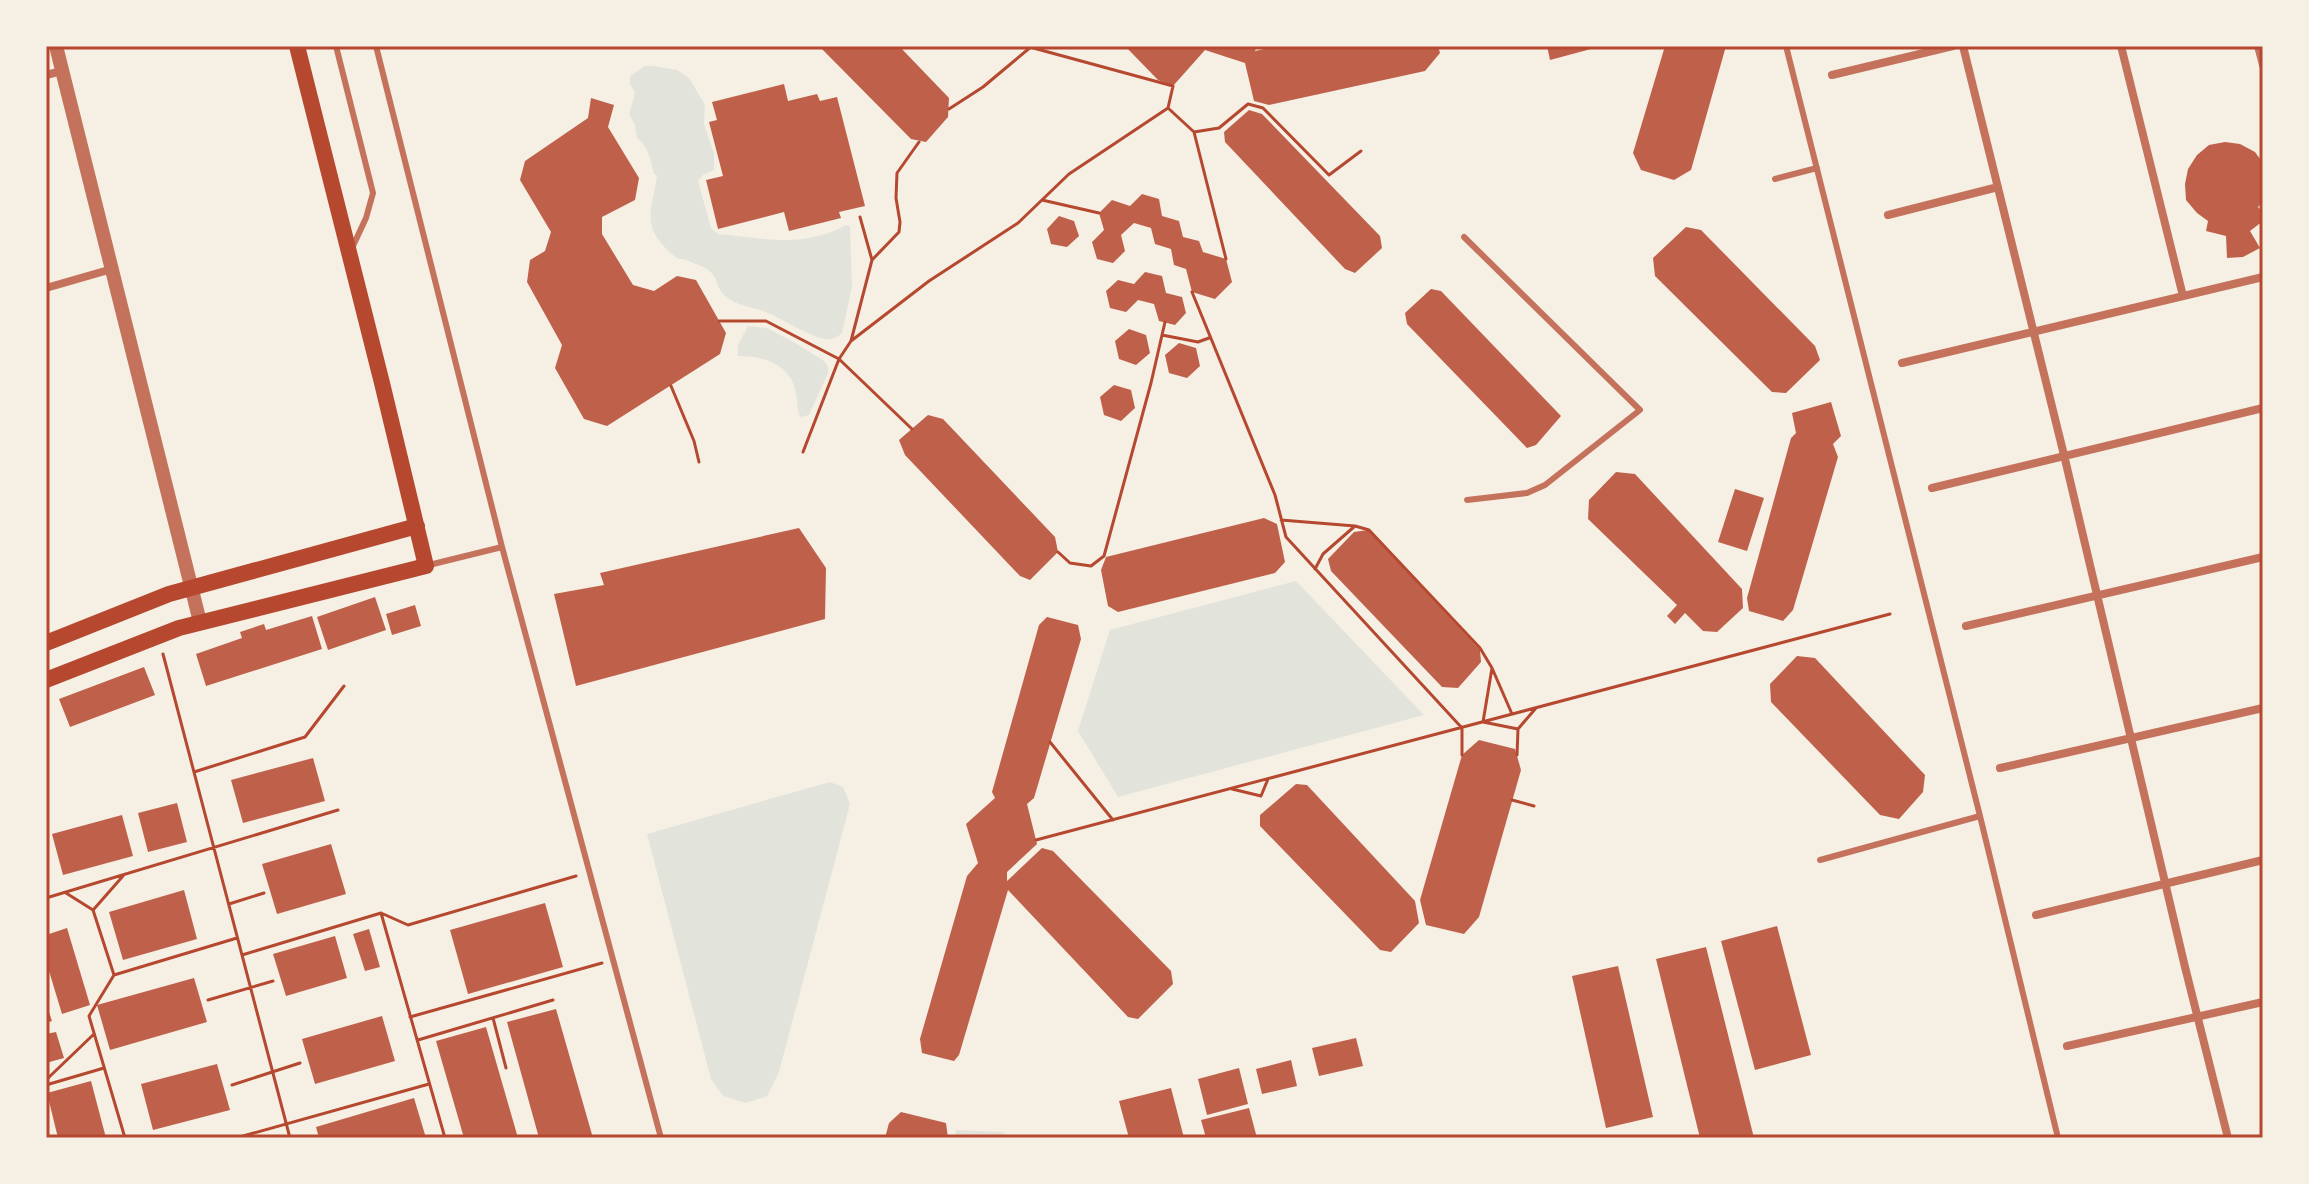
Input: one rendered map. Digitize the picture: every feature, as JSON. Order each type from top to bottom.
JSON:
[{"type":"main road","points":[[46,680],[200,622],[426,566],[297,46]]},
{"type":"main road","points":[[46,643],[190,587],[417,526]]},
{"type":"street","points":[[56,46],[200,622]]},
{"type":"street","points":[[1832,75],[1953,46]]},
{"type":"street","points":[[1963,46],[2228,1138]]},
{"type":"street","points":[[2121,46],[2183,296]]},
{"type":"street","points":[[2258,46],[2263,65]]},
{"type":"street","points":[[46,75],[62,71]]},
{"type":"street","points":[[1888,215],[1998,187]]},
{"type":"street","points":[[46,288],[112,269]]},
{"type":"street","points":[[1902,363],[2263,277]]},
{"type":"street","points":[[1932,488],[2263,408]]},
{"type":"street","points":[[1966,626],[2263,557]]},
{"type":"street","points":[[2000,768],[2263,708]]},
{"type":"street","points":[[2036,915],[2263,860]]},
{"type":"street","points":[[2067,1046],[2263,1002]]},
{"type":"lane","points":[[336,46],[373,193],[366,218],[349,253]]},
{"type":"lane","points":[[376,46],[502,547],[661,1138]]},
{"type":"lane","points":[[1786,46],[2058,1138]]},
{"type":"lane","points":[[1775,179],[1817,168]]},
{"type":"lane","points":[[1464,237],[1640,410],[1545,485],[1527,493],[1467,500]]},
{"type":"lane","points":[[426,566],[502,547]]},
{"type":"lane","points":[[1820,860],[1980,816]]},
{"type":"path","points":[[803,452],[839,359],[851,341],[929,281],[1018,223],[1069,174],[1168,108],[1173,86],[1030,46],[983,87],[949,109]]},
{"type":"path","points":[[1194,132],[1219,128],[1248,104],[1263,108],[1329,175],[1361,151]]},
{"type":"path","points":[[1168,108],[1194,132],[1226,259]]},
{"type":"path","points":[[851,341],[872,260],[899,232],[897,173],[919,142]]},
{"type":"path","points":[[1042,200],[1099,213]]},
{"type":"path","points":[[860,217],[872,260]]},
{"type":"path","points":[[1192,292],[1275,495],[1286,537],[1462,728],[1462,755]]},
{"type":"path","points":[[719,321],[766,321],[839,359],[912,429]]},
{"type":"path","points":[[1058,552],[1070,563],[1091,566],[1104,556],[1165,322]]},
{"type":"path","points":[[1162,335],[1198,342],[1211,338]]},
{"type":"path","points":[[671,386],[694,441],[699,462]]},
{"type":"path","points":[[1281,520],[1369,530],[1480,648],[1512,714]]},
{"type":"path","points":[[1315,569],[1323,554],[1355,526]]},
{"type":"path","points":[[1036,840],[1890,614]]},
{"type":"path","points":[[158,636],[290,1138]]},
{"type":"path","points":[[1483,722],[1492,668]]},
{"type":"path","points":[[194,772],[305,737],[344,686]]},
{"type":"path","points":[[1517,755],[1518,729],[1536,708]]},
{"type":"path","points":[[1483,722],[1518,729]]},
{"type":"path","points":[[1050,742],[1113,820]]},
{"type":"path","points":[[1232,788],[1261,796],[1268,779]]},
{"type":"path","points":[[1512,800],[1534,806]]},
{"type":"path","points":[[46,898],[338,810]]},
{"type":"path","points":[[242,955],[381,913],[408,925],[591,872]]},
{"type":"path","points":[[93,910],[126,873]]},
{"type":"path","points":[[64,892],[93,910],[114,975]]},
{"type":"path","points":[[229,904],[264,893]]},
{"type":"path","points":[[381,913],[445,1138]]},
{"type":"path","points":[[125,1138],[89,1016],[114,975],[238,938]]},
{"type":"path","points":[[410,1017],[614,960]]},
{"type":"path","points":[[208,1000],[273,981]]},
{"type":"path","points":[[417,1040],[553,1000]]},
{"type":"path","points":[[493,1018],[506,1068]]},
{"type":"path","points":[[46,1082],[94,1034]]},
{"type":"path","points":[[232,1085],[300,1063]]},
{"type":"path","points":[[46,1082],[104,1068]]},
{"type":"path","points":[[236,1138],[429,1084]]},
{"type":"shaded area","points":[[645,66],[677,70],[689,78],[705,105],[704,124],[714,153],[714,170],[698,181],[711,228],[718,234],[783,240],[814,237],[850,226],[852,287],[842,333],[838,336],[831,339],[819,337],[770,314],[732,301],[723,294],[710,272],[687,260],[678,259],[658,239],[651,222],[657,176],[637,138],[629,114],[635,93],[630,76]]},
{"type":"shaded area","points":[[748,326],[767,328],[828,366],[828,373],[809,415],[800,417],[794,385],[785,371],[763,359],[738,356],[738,345]]},
{"type":"shaded area","points":[[1296,581],[1424,715],[1118,797],[1078,731],[1110,630]]},
{"type":"shaded area","points":[[830,782],[843,787],[850,804],[779,1072],[767,1096],[746,1103],[723,1096],[711,1079],[647,834]]},
{"type":"shaded area","points":[[956,1130],[1004,1132],[1006,1138],[954,1138]]},
{"type":"building","points":[[819,46],[899,46],[949,98],[948,117],[926,142],[911,139]]},
{"type":"building","points":[[1125,46],[1257,46],[1255,51],[1277,46],[1438,46],[1440,53],[1425,71],[1269,105],[1254,101],[1245,63],[1205,50],[1173,86],[1158,80]]},
{"type":"building","points":[[1547,46],[1591,46],[1591,49],[1550,60]]},
{"type":"building","points":[[1665,46],[1726,46],[1691,170],[1674,180],[1641,170],[1633,153]]},
{"type":"building","points":[[784,84],[788,101],[817,94],[820,101],[837,97],[865,206],[839,212],[841,218],[789,231],[784,212],[718,229],[706,180],[723,176],[709,122],[717,120],[712,102]]},
{"type":"building","points":[[591,98],[614,105],[608,127],[639,178],[635,200],[602,217],[602,234],[633,285],[654,291],[677,276],[696,280],[726,333],[720,354],[607,426],[584,419],[555,368],[562,345],[527,282],[530,260],[545,251],[551,232],[520,180],[525,161],[588,118]]},
{"type":"building","points":[[1249,110],[1262,114],[1380,236],[1382,248],[1355,273],[1345,269],[1225,142],[1224,132]]},
{"type":"building","points":[[2225,142],[2240,144],[2255,152],[2263,163],[2263,201],[2258,207],[2263,213],[2263,221],[2250,231],[2260,248],[2243,257],[2227,258],[2226,236],[2206,231],[2208,221],[2186,200],[2188,169],[2197,155],[2209,145]]},
{"type":"building","points":[[1142,194],[1159,199],[1162,216],[1179,221],[1183,237],[1199,241],[1203,252],[1226,259],[1232,282],[1215,299],[1192,292],[1186,269],[1174,265],[1171,249],[1155,244],[1151,228],[1134,223],[1121,235],[1125,251],[1113,263],[1097,259],[1092,242],[1104,230],[1099,213],[1112,200],[1130,206]]},
{"type":"building","points":[[1059,216],[1074,221],[1079,236],[1067,247],[1051,244],[1047,229]]},
{"type":"building","points":[[1686,227],[1701,230],[1815,346],[1820,360],[1786,393],[1772,392],[1655,276],[1653,258]]},
{"type":"building","points":[[1145,272],[1162,276],[1166,293],[1182,297],[1186,313],[1175,325],[1159,321],[1154,304],[1138,300],[1126,312],[1110,308],[1106,291],[1118,280],[1134,284]]},
{"type":"building","points":[[1431,289],[1441,291],[1561,416],[1536,445],[1527,448],[1407,324],[1405,313]]},
{"type":"building","points":[[1129,329],[1146,335],[1150,353],[1136,365],[1119,359],[1115,341]]},
{"type":"building","points":[[1179,343],[1196,348],[1200,366],[1187,378],[1169,373],[1165,355]]},
{"type":"building","points":[[1114,385],[1131,390],[1135,408],[1121,421],[1104,415],[1100,397]]},
{"type":"building","points":[[1831,402],[1841,436],[1833,444],[1838,457],[1793,610],[1783,621],[1749,611],[1747,598],[1791,438],[1796,433],[1792,413]]},
{"type":"building","points":[[928,415],[943,419],[1055,537],[1058,552],[1030,580],[1020,576],[905,455],[899,440]]},
{"type":"building","points":[[1616,472],[1635,474],[1742,589],[1743,608],[1717,632],[1703,631],[1685,613],[1675,624],[1667,616],[1677,605],[1588,519],[1589,500]]},
{"type":"building","points":[[1735,489],[1764,498],[1747,551],[1718,542]]},
{"type":"building","points":[[1264,518],[1277,524],[1285,562],[1275,573],[1118,612],[1108,606],[1101,570],[1106,557]]},
{"type":"building","points":[[799,528],[826,568],[825,619],[576,686],[554,594],[604,585],[600,573]]},
{"type":"building","points":[[1368,530],[1480,650],[1481,662],[1458,688],[1442,687],[1331,571],[1328,559],[1354,532]]},
{"type":"building","points":[[375,597],[386,630],[328,650],[317,617]]},
{"type":"building","points":[[415,605],[421,626],[392,635],[386,614]]},
{"type":"building","points":[[312,616],[322,649],[206,686],[196,654],[242,638],[240,632],[264,624],[266,630]]},
{"type":"building","points":[[1047,617],[1078,625],[1081,639],[1034,798],[1027,804],[1037,844],[1007,872],[1007,881],[1042,848],[1053,851],[1171,971],[1173,984],[1138,1019],[1128,1017],[1008,890],[959,1055],[954,1061],[922,1053],[920,1039],[967,876],[978,863],[966,824],[995,798],[992,792],[1039,625]]},
{"type":"building","points":[[1797,656],[1815,658],[1925,775],[1923,792],[1899,819],[1880,815],[1771,702],[1770,684]]},
{"type":"building","points":[[144,667],[155,695],[70,727],[59,699]]},
{"type":"building","points":[[1479,740],[1515,749],[1521,770],[1479,917],[1464,934],[1426,925],[1420,900],[1462,755]]},
{"type":"building","points":[[313,758],[325,801],[243,823],[231,780]]},
{"type":"building","points":[[1296,784],[1307,785],[1415,901],[1419,923],[1391,952],[1380,950],[1260,826],[1260,815]]},
{"type":"building","points":[[177,803],[187,842],[148,852],[138,813]]},
{"type":"building","points":[[122,815],[133,856],[63,875],[52,834]]},
{"type":"building","points":[[331,844],[346,894],[277,914],[262,864]]},
{"type":"building","points":[[184,890],[197,939],[123,960],[109,912]]},
{"type":"building","points":[[545,903],[563,967],[468,994],[450,930]]},
{"type":"building","points":[[1777,926],[1811,1055],[1755,1070],[1721,941]]},
{"type":"building","points":[[67,928],[90,1005],[62,1014],[46,961],[46,935]]},
{"type":"building","points":[[369,929],[380,967],[365,971],[353,934]]},
{"type":"building","points":[[335,936],[347,978],[286,996],[273,954]]},
{"type":"building","points":[[1706,947],[1754,1138],[1700,1138],[1656,959]]},
{"type":"building","points":[[1618,966],[1653,1117],[1606,1128],[1572,976]]},
{"type":"building","points":[[194,978],[207,1022],[110,1050],[97,1005]]},
{"type":"building","points":[[46,1003],[52,1021],[46,1023]]},
{"type":"building","points":[[556,1009],[593,1138],[539,1138],[507,1022]]},
{"type":"building","points":[[382,1016],[395,1061],[315,1084],[302,1039]]},
{"type":"building","points":[[486,1027],[518,1138],[464,1138],[436,1041]]},
{"type":"building","points":[[56,1032],[64,1058],[46,1063],[46,1034]]},
{"type":"building","points":[[1356,1038],[1363,1066],[1319,1076],[1312,1048]]},
{"type":"building","points":[[1291,1060],[1297,1086],[1262,1094],[1256,1069]]},
{"type":"building","points":[[217,1064],[230,1110],[153,1130],[141,1084]]},
{"type":"building","points":[[1239,1068],[1248,1104],[1207,1115],[1198,1079]]},
{"type":"building","points":[[91,1081],[106,1138],[58,1138],[47,1093]]},
{"type":"building","points":[[1171,1088],[1184,1138],[1129,1138],[1119,1101]]},
{"type":"building","points":[[414,1098],[426,1138],[319,1138],[316,1127]]},
{"type":"building","points":[[1249,1108],[1257,1138],[1206,1138],[1201,1120]]},
{"type":"building","points":[[901,1112],[946,1123],[948,1138],[885,1138],[889,1123]]}]
